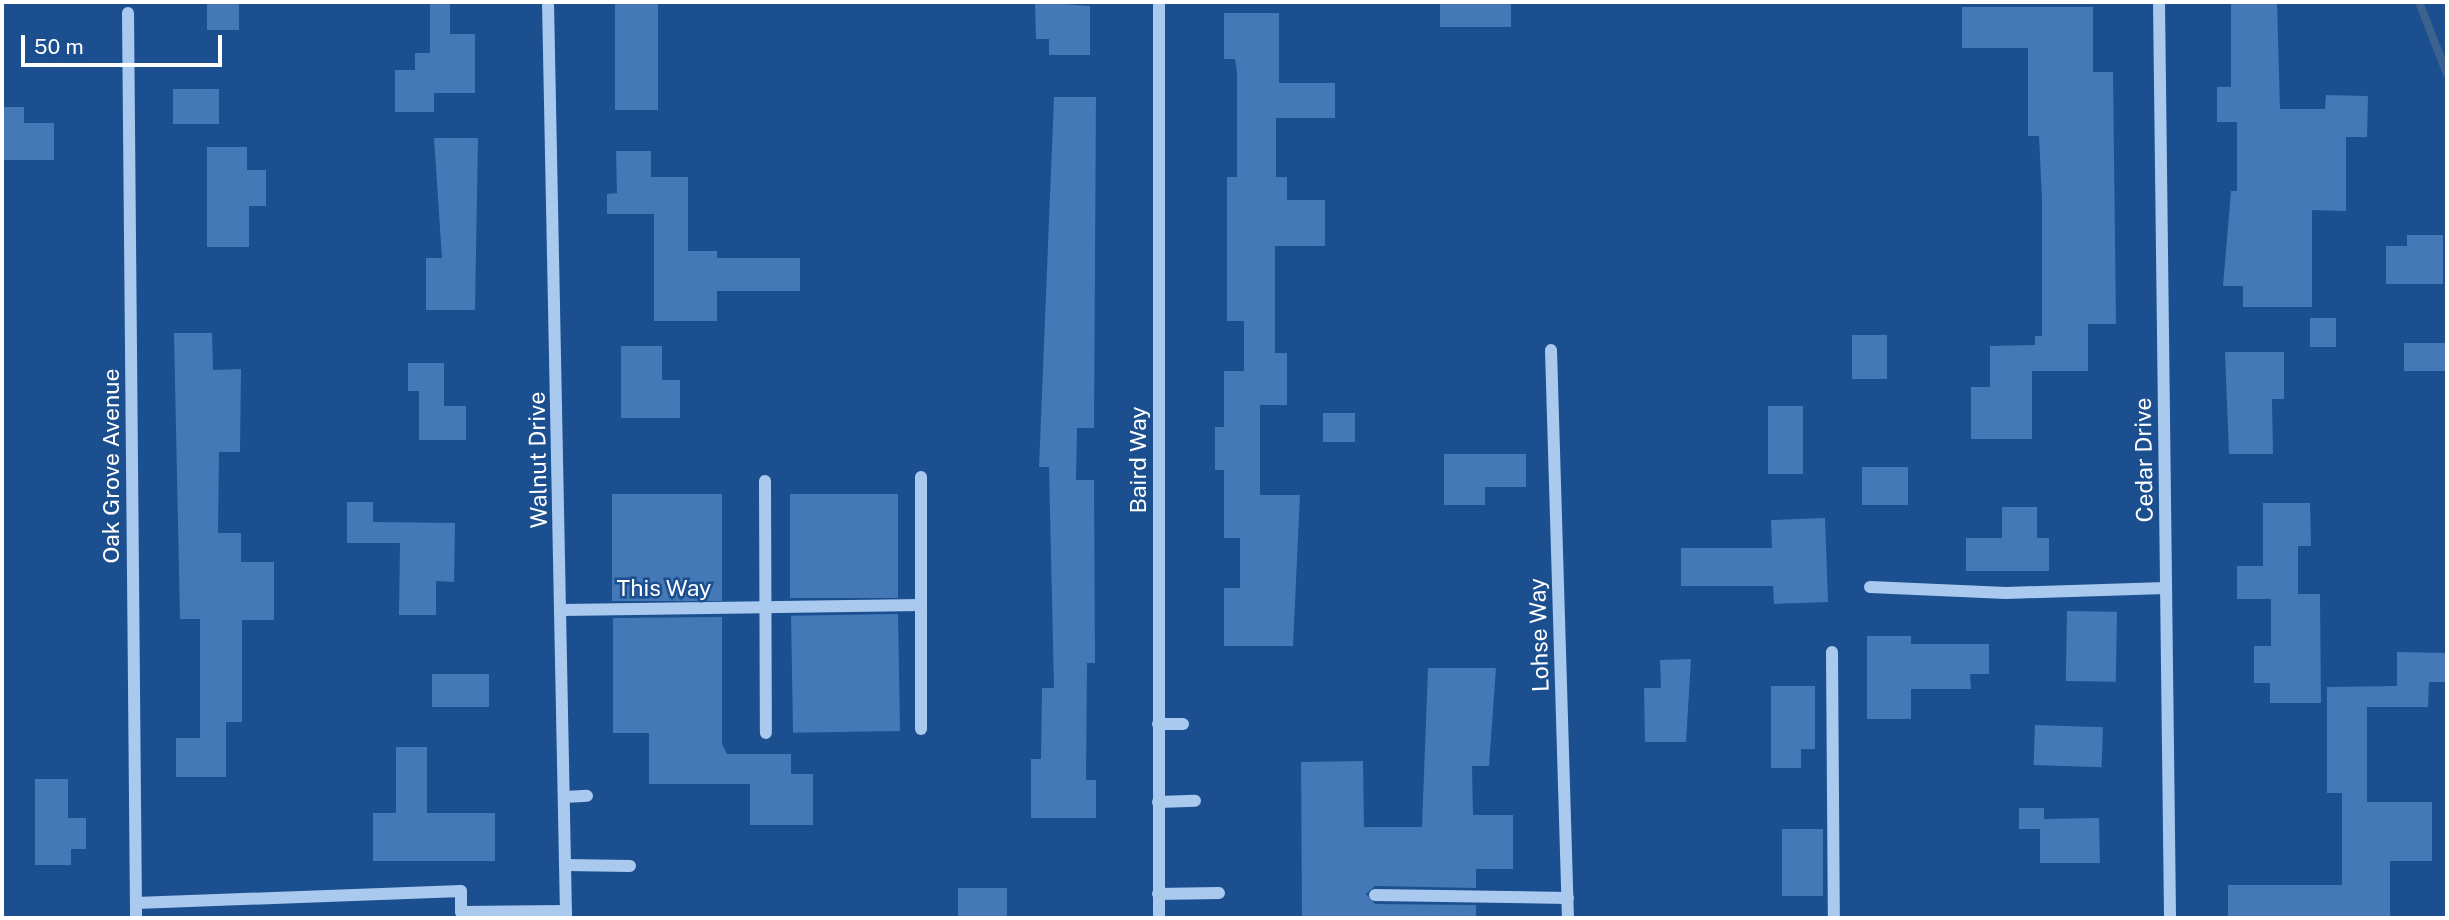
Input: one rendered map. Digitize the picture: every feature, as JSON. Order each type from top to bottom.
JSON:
[{"type":"street","name":"Walnut Drive","points":[[548,2],[566,915]]},
{"type":"street","name":"Baird Way","points":[[1159,2],[1159,918]]},
{"type":"street","name":"Cedar Drive","points":[[2160,2],[2170,918]]},
{"type":"street","name":"Oak Grove Avenue","points":[[128,13],[136,918]]},
{"type":"street","name":"Lohse Way","points":[[1552,351],[1568,918]]},
{"type":"street","points":[[921,477],[921,729]]},
{"type":"street","points":[[765,481],[766,733]]},
{"type":"street","points":[[1870,587],[2006,593],[2166,588]]},
{"type":"street","name":"This Way","points":[[562,610],[921,605]]},
{"type":"street","points":[[1832,652],[1834,918]]},
{"type":"street","points":[[1158,724],[1183,724]]},
{"type":"street","points":[[565,797],[587,796]]},
{"type":"street","points":[[1158,802],[1195,801]]},
{"type":"street","points":[[566,865],[630,866]]},
{"type":"street","points":[[136,903],[461,891],[461,912],[566,915]]},
{"type":"street","points":[[1158,894],[1219,893]]},
{"type":"street","points":[[1375,895],[1568,898]]},
{"type":"building","points":[[207,2],[239,2],[239,30],[207,30]]},
{"type":"building","points":[[430,2],[450,2],[450,34],[475,34],[475,93],[434,93],[434,112],[395,112],[395,70],[415,70],[415,53],[430,53]]},
{"type":"building","points":[[615,2],[658,2],[658,110],[615,110]]},
{"type":"building","points":[[1035,2],[1090,6],[1090,55],[1049,55],[1049,39],[1036,39]]},
{"type":"building","points":[[1440,2],[1511,2],[1511,27],[1440,27]]},
{"type":"building","points":[[2231,2],[2277,2],[2280,109],[2325,109],[2326,95],[2368,96],[2367,137],[2346,137],[2346,211],[2312,210],[2312,307],[2243,307],[2243,286],[2223,286],[2231,191],[2237,191],[2237,122],[2217,122],[2217,87],[2231,87]]},
{"type":"building","points":[[1962,7],[2093,7],[2093,72],[2113,72],[2116,324],[2088,324],[2088,371],[2032,371],[2032,439],[1971,439],[1971,387],[1990,387],[1990,346],[2035,345],[2035,336],[2042,336],[2042,199],[2039,136],[2028,136],[2028,48],[1962,48]]},
{"type":"building","points":[[1224,13],[1279,13],[1279,83],[1335,83],[1335,118],[1276,118],[1276,177],[1287,177],[1287,200],[1325,200],[1325,246],[1275,246],[1275,353],[1287,353],[1287,405],[1260,405],[1260,495],[1300,495],[1293,646],[1224,646],[1224,588],[1240,588],[1240,538],[1224,538],[1224,470],[1215,470],[1215,427],[1224,427],[1224,371],[1244,371],[1244,321],[1227,321],[1227,177],[1237,177],[1237,73],[1235,59],[1224,59]]},
{"type":"building","points":[[173,89],[219,89],[219,124],[173,124]]},
{"type":"building","points":[[1054,97],[1096,97],[1094,428],[1077,428],[1076,480],[1094,480],[1095,663],[1087,663],[1086,780],[1096,780],[1096,818],[1031,818],[1031,759],[1041,759],[1042,688],[1054,688],[1049,467],[1039,467]]},
{"type":"building","points":[[2,107],[24,107],[24,123],[54,123],[54,160],[2,160]]},
{"type":"building","points":[[434,138],[478,138],[475,310],[426,310],[426,258],[442,258]]},
{"type":"building","points":[[207,147],[247,147],[247,170],[266,170],[266,206],[249,206],[249,247],[207,247]]},
{"type":"building","points":[[616,151],[651,151],[651,177],[688,177],[688,251],[717,251],[717,258],[800,258],[800,291],[717,291],[717,321],[654,321],[654,214],[607,214],[607,194],[617,193]]},
{"type":"building","points":[[2407,235],[2443,235],[2443,284],[2386,284],[2386,246],[2407,246]]},
{"type":"building","points":[[2310,318],[2336,318],[2336,347],[2310,347]]},
{"type":"building","points":[[174,333],[212,333],[213,370],[241,369],[240,452],[219,452],[218,533],[241,533],[241,562],[274,562],[274,620],[242,620],[242,722],[226,722],[226,777],[176,777],[176,738],[200,738],[200,619],[180,619]]},
{"type":"building","points":[[1852,335],[1887,335],[1887,379],[1852,379]]},
{"type":"building","points":[[2404,343],[2447,343],[2447,371],[2404,371]]},
{"type":"building","points":[[621,346],[662,346],[662,380],[680,380],[680,418],[621,418]]},
{"type":"building","points":[[2225,352],[2284,352],[2284,399],[2272,399],[2273,454],[2229,454]]},
{"type":"building","points":[[408,363],[444,363],[444,406],[466,406],[466,440],[419,440],[419,391],[408,391]]},
{"type":"building","points":[[1768,406],[1803,406],[1803,474],[1768,474]]},
{"type":"building","points":[[1323,413],[1355,413],[1355,442],[1323,442]]},
{"type":"building","points":[[1444,454],[1526,454],[1526,487],[1485,487],[1485,505],[1444,505]]},
{"type":"building","points":[[1862,467],[1908,467],[1908,505],[1862,505]]},
{"type":"building","points":[[612,494],[722,494],[722,601],[612,601]]},
{"type":"building","points":[[790,494],[898,494],[898,598],[790,598]]},
{"type":"building","points":[[347,502],[373,502],[373,522],[455,523],[454,582],[436,581],[436,615],[399,615],[400,543],[347,543]]},
{"type":"building","points":[[2263,503],[2310,503],[2311,546],[2298,546],[2298,594],[2320,594],[2321,703],[2270,703],[2270,683],[2254,683],[2254,646],[2271,646],[2271,599],[2237,599],[2237,566],[2263,566]]},
{"type":"building","points":[[2002,507],[2037,507],[2037,538],[2049,538],[2049,571],[1966,571],[1966,538],[2002,538]]},
{"type":"building","points":[[1825,518],[1828,602],[1774,604],[1773,586],[1681,586],[1681,548],[1772,548],[1771,520]]},
{"type":"building","points":[[2067,611],[2117,612],[2116,682],[2066,681]]},
{"type":"building","points":[[898,614],[900,731],[793,733],[791,616]]},
{"type":"building","points":[[722,617],[722,744],[727,754],[791,754],[791,774],[813,774],[813,825],[750,825],[750,784],[649,784],[649,733],[613,733],[613,618]]},
{"type":"building","points":[[1867,636],[1911,636],[1911,644],[1989,644],[1989,674],[1970,674],[1971,689],[1911,689],[1911,719],[1867,719]]},
{"type":"building","points":[[2397,652],[2447,653],[2447,682],[2429,682],[2428,707],[2367,707],[2367,802],[2432,802],[2432,861],[2390,861],[2390,918],[2228,918],[2228,885],[2342,885],[2342,793],[2327,793],[2327,687],[2397,686]]},
{"type":"building","points":[[1691,659],[1686,742],[1645,742],[1644,688],[1661,688],[1660,660]]},
{"type":"building","points":[[1428,668],[1496,668],[1489,766],[1472,766],[1473,815],[1513,815],[1513,869],[1476,869],[1476,888],[1375,886],[1366,894],[1375,904],[1476,905],[1476,918],[1302,918],[1301,762],[1363,761],[1364,827],[1422,827]]},
{"type":"building","points":[[432,674],[489,674],[489,707],[432,707]]},
{"type":"building","points":[[1771,686],[1815,686],[1815,749],[1801,749],[1801,768],[1771,768]]},
{"type":"building","points":[[2035,725],[2103,727],[2102,767],[2034,765]]},
{"type":"building","points":[[396,747],[427,747],[427,813],[495,813],[495,861],[373,861],[373,813],[396,813]]},
{"type":"building","points":[[35,779],[68,779],[68,818],[86,818],[86,849],[71,849],[71,865],[35,865]]},
{"type":"building","points":[[2019,808],[2044,808],[2044,819],[2099,818],[2100,863],[2040,863],[2040,829],[2019,829]]},
{"type":"building","points":[[1782,829],[1823,829],[1823,896],[1782,896]]},
{"type":"building","points":[[958,888],[1007,888],[1007,918],[958,918]]},
{"type":"waterway","points":[[2419,2],[2447,74]]}]
